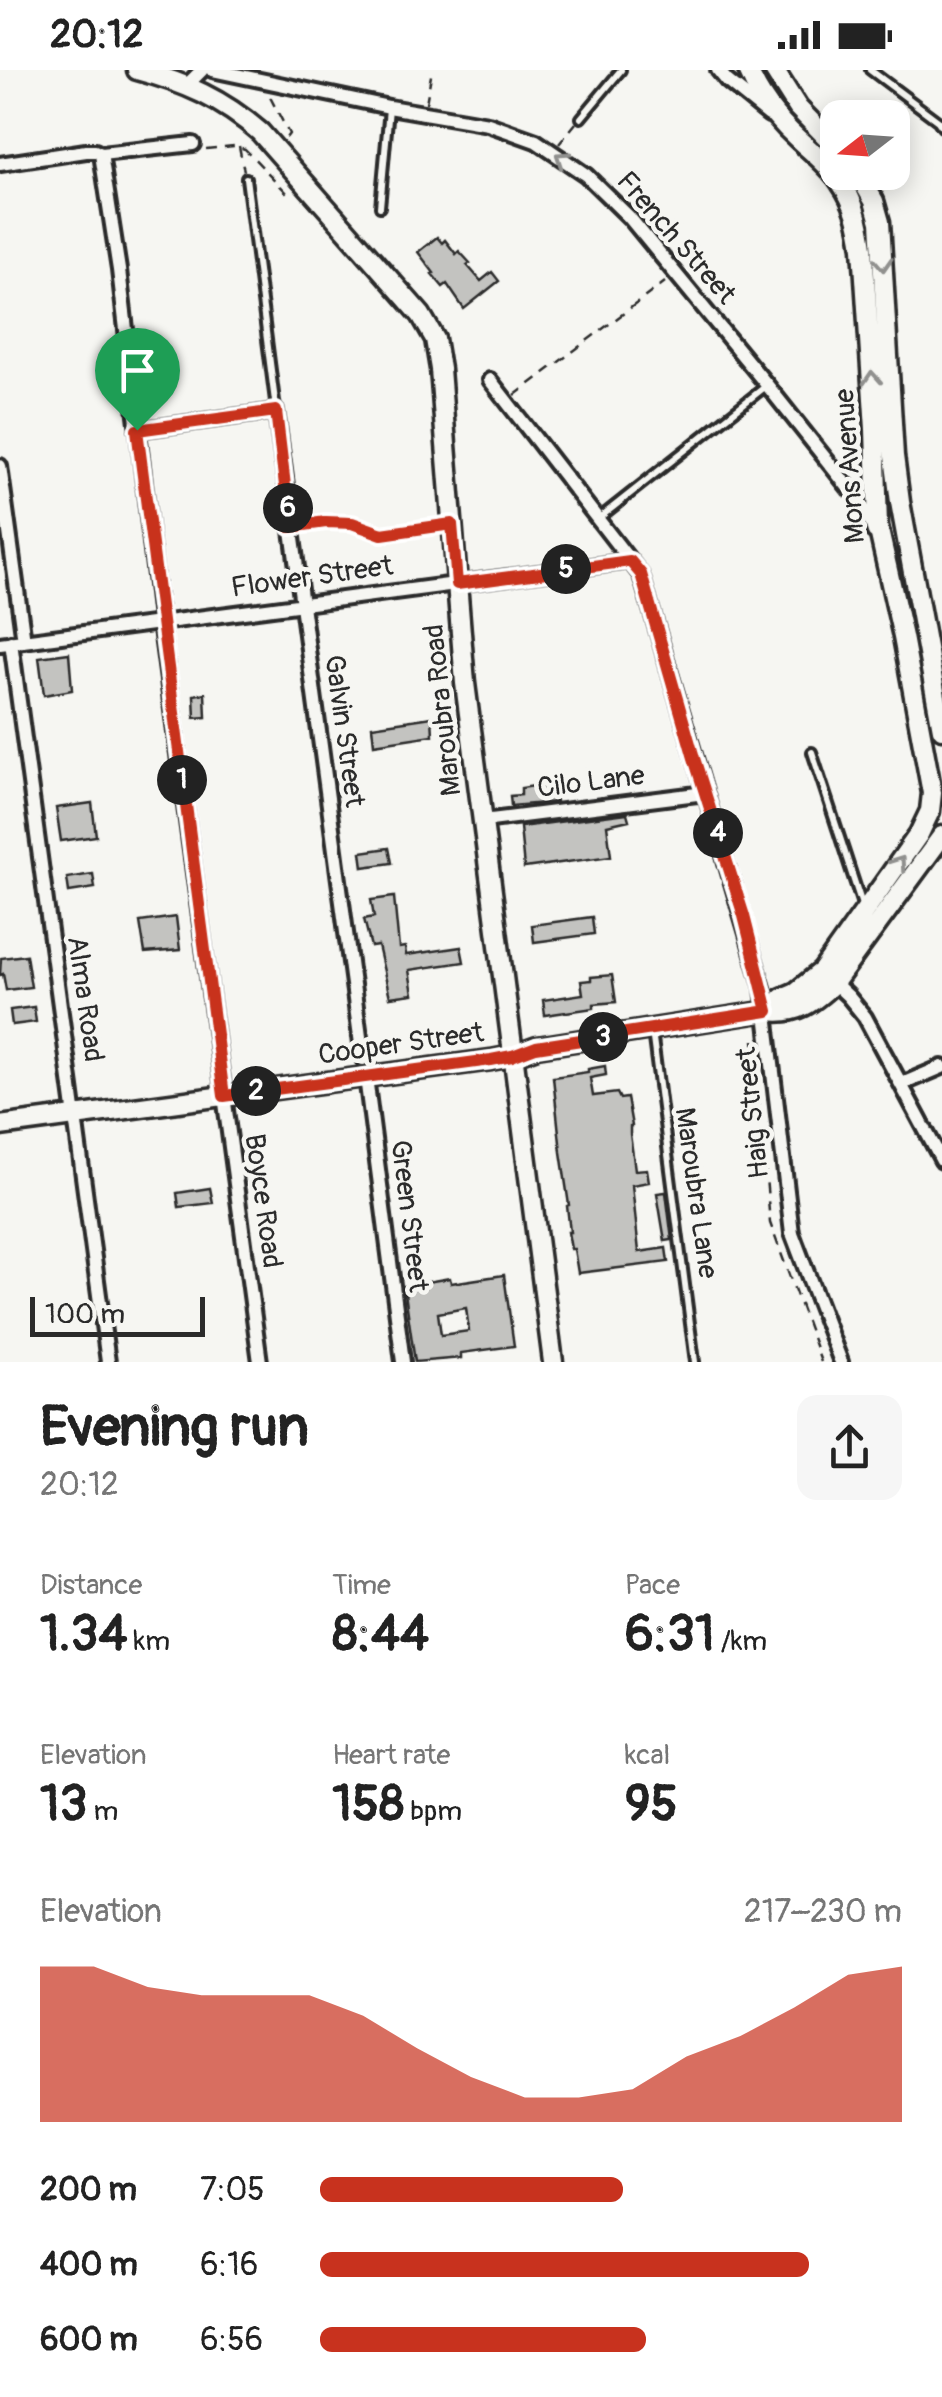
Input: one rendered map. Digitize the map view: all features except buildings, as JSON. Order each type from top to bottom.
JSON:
[{"type":"street","name":"Maroubra Road","points":[[137,70],[187,85],[238,112],[260,132],[429,325],[438,354],[465,683],[553,1362]]},
{"type":"street","points":[[187,85],[202,70]]},
{"type":"street","name":"French Street","points":[[212,70],[488,124],[536,141],[586,174],[630,217],[864,508],[884,558]]},
{"type":"street","points":[[718,70],[794,136]]},
{"type":"street","name":"Mons Avenue","points":[[512,1056],[536,1047],[768,1011],[787,1014],[818,998],[864,911],[919,834],[930,811],[932,793],[876,503],[875,429],[859,221],[833,172],[762,99],[748,70]]},
{"type":"street","points":[[774,70],[798,108],[820,131]]},
{"type":"street","points":[[0,164],[86,151],[101,154],[193,144]]},
{"type":"street","name":"Boyce Road","points":[[101,154],[260,1362]]},
{"type":"street","name":"Mons Avenue","points":[[868,190],[880,222],[900,502],[942,729]]},
{"type":"street","name":"Haig Street","points":[[490,380],[641,574],[744,916],[768,1011],[792,1233],[838,1362]]},
{"type":"street","points":[[137,430],[276,411]]},
{"type":"street","name":"Galvin Street","points":[[276,411],[365,1068]]},
{"type":"street","name":"Alma Road","points":[[0,466],[12,642],[108,1362]]},
{"type":"street","name":"Flower Street","points":[[12,642],[630,561]]},
{"type":"street","name":"Cilo Lane","points":[[483,821],[705,793]]},
{"type":"street","name":"Mons Avenue","points":[[828,977],[942,836]]},
{"type":"street","points":[[828,977],[865,1017],[942,1161]]},
{"type":"street","name":"Cooper Street","points":[[0,1126],[224,1096],[365,1068],[512,1056]]},
{"type":"street","points":[[902,1084],[942,1067]]},
{"type":"street","name":"Green Street","points":[[365,1068],[403,1362]]},
{"type":"lane","points":[[580,118],[621,70]]},
{"type":"lane","points":[[870,70],[942,127]]},
{"type":"lane","points":[[380,207],[389,106]]},
{"type":"lane","points":[[246,178],[276,411]]},
{"type":"lane","points":[[598,519],[768,385]]},
{"type":"lane","points":[[290,527],[352,523],[382,534],[452,524]]},
{"type":"lane","points":[[812,752],[864,911]]},
{"type":"lane","name":"Maroubra Lane","points":[[652,1030],[696,1362]]},
{"type":"path","points":[[424,113],[432,70]]},
{"type":"path","points":[[270,97],[289,134],[285,139]]},
{"type":"path","points":[[552,152],[580,118]]},
{"type":"path","points":[[193,144],[198,150],[239,146],[289,195]]},
{"type":"path","points":[[239,146],[246,178]]},
{"type":"path","points":[[506,402],[664,283]]},
{"type":"route","points":[[276,411],[290,527],[352,523],[382,534],[452,524],[457,584],[630,561],[641,574],[744,916],[768,1011],[536,1047],[491,1060],[224,1096],[137,430],[276,411]]}]
